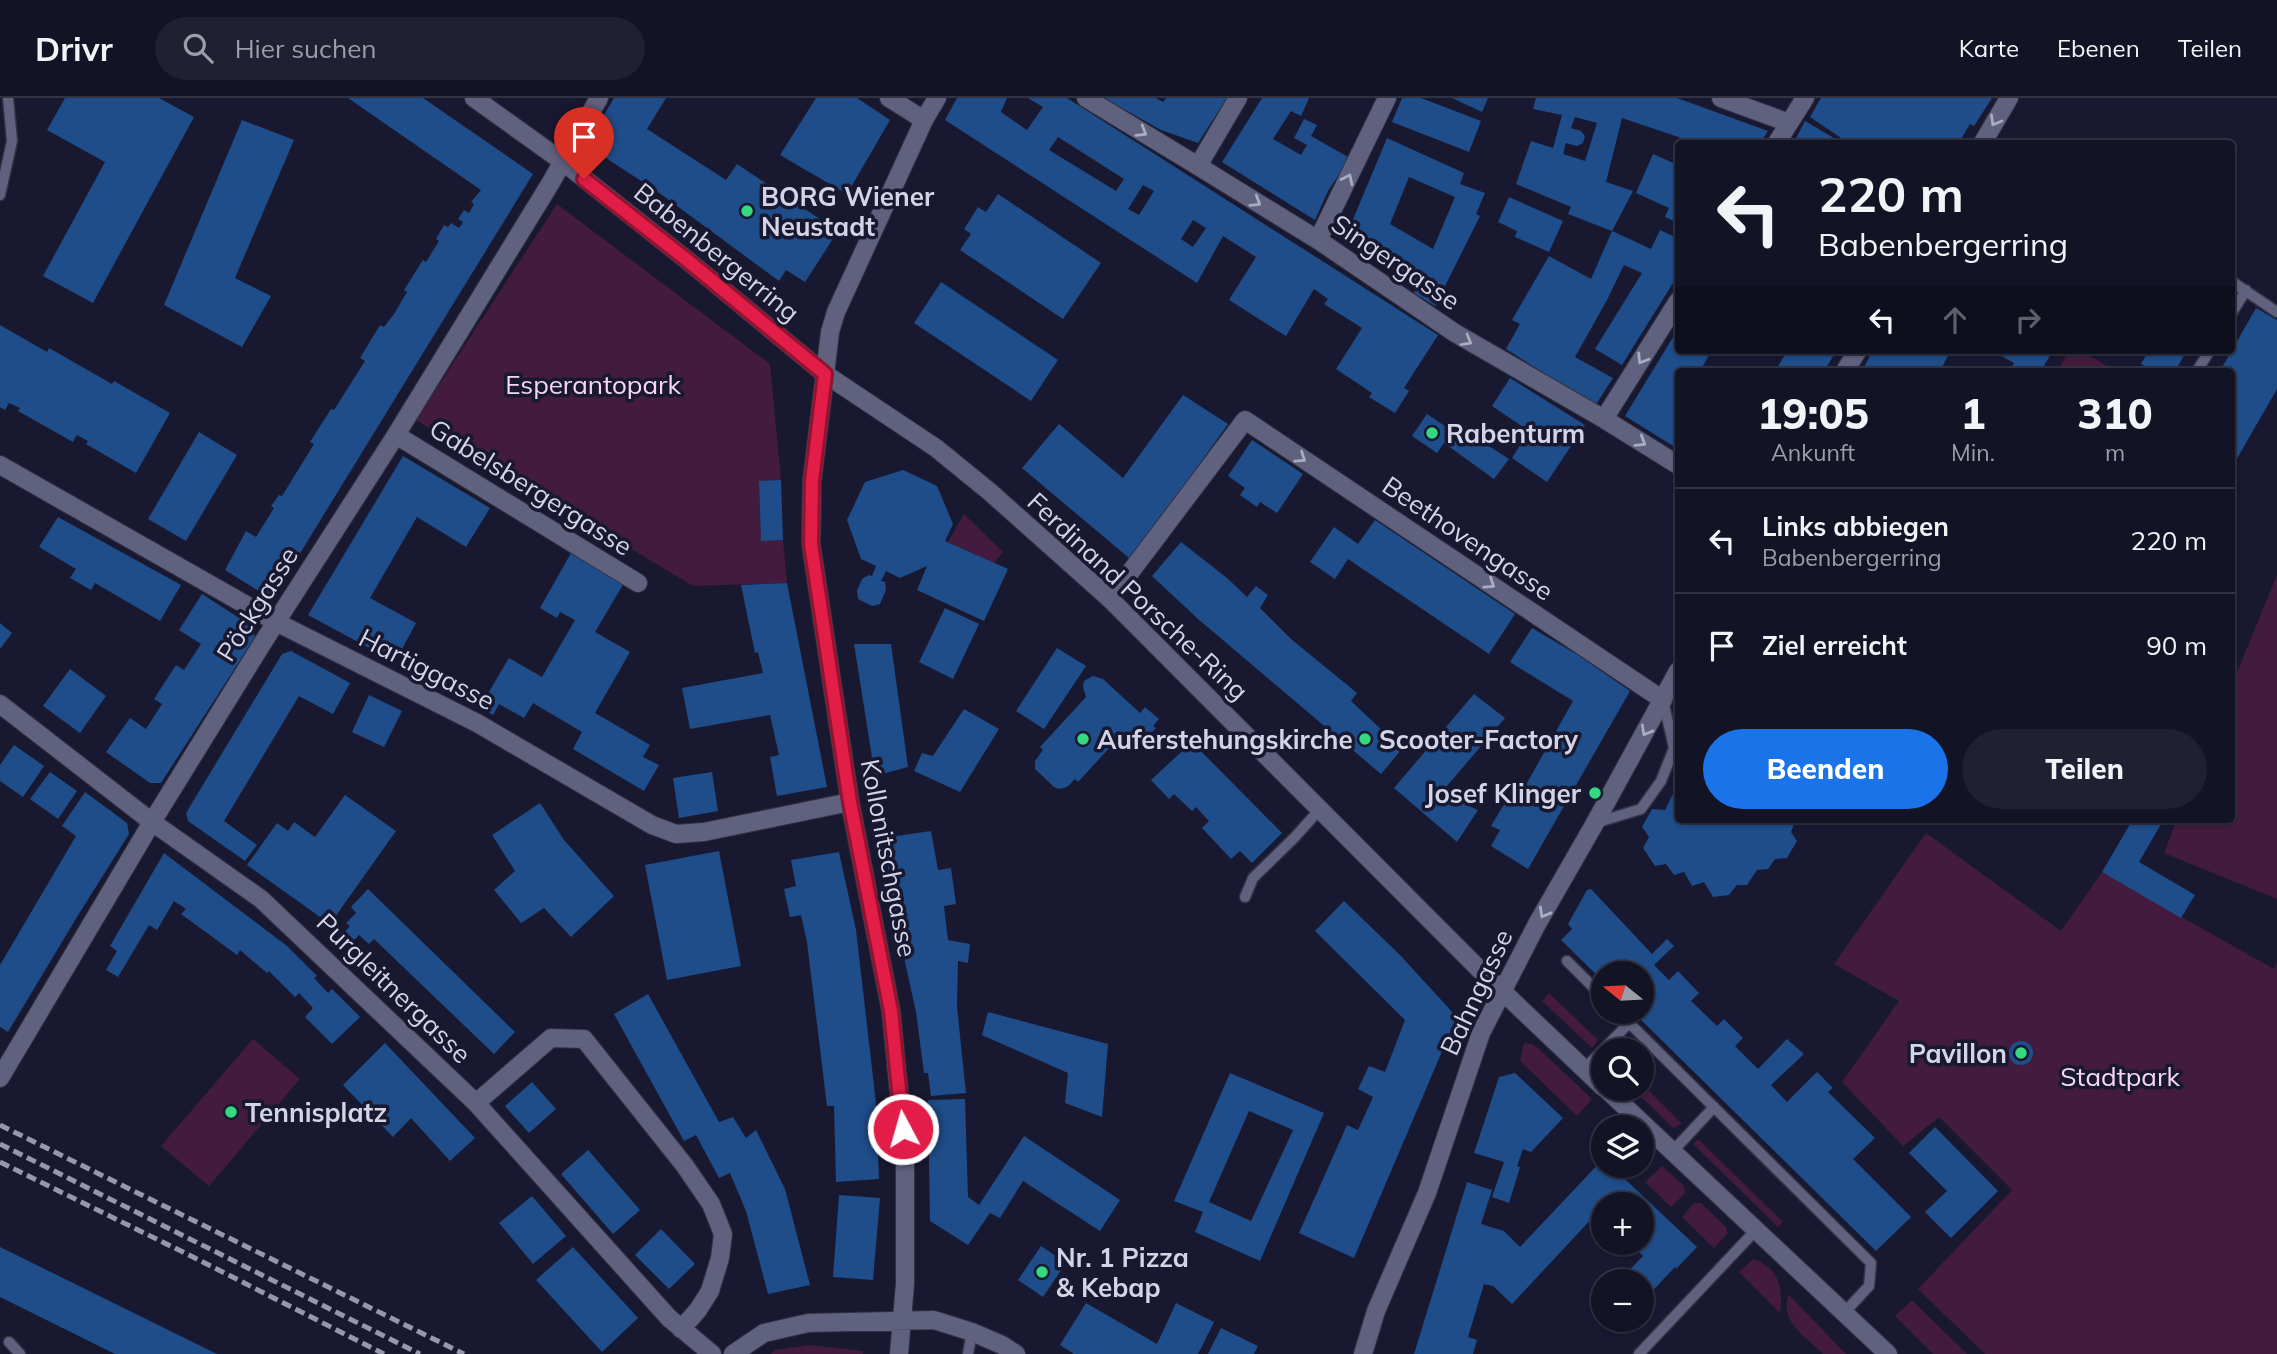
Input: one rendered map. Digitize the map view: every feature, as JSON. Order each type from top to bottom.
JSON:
[{"type":"street","name":"Babenbergerring","points":[[474,98],[562,161],[825,374]]},
{"type":"street","name":"Pöckgasse","points":[[0,1078],[152,822],[396,435],[599,98]]},
{"type":"street","points":[[889,98],[924,120]]},
{"type":"street","name":"Kollonitschgasse","points":[[899,1354],[905,1284],[905,1153],[891,1011],[850,802],[811,544],[812,481],[830,332],[836,312],[924,120],[937,98]]},
{"type":"street","name":"Singergasse","points":[[1086,98],[1318,240],[1455,333],[1604,419],[1675,464]]},
{"type":"street","points":[[1198,166],[1238,98]]},
{"type":"street","points":[[1318,240],[1387,98]]},
{"type":"street","points":[[1721,98],[1789,123]]},
{"type":"street","points":[[1778,140],[1805,98]]},
{"type":"street","points":[[1984,140],[2008,98]]},
{"type":"street","points":[[1604,419],[1675,306]]},
{"type":"street","name":"Ferdinand Porsche-Ring","points":[[825,374],[936,448],[990,492],[1110,599],[1591,1076]]},
{"type":"street","name":"Beethovengasse","points":[[1110,599],[1245,420],[1663,700]]},
{"type":"street","name":"Gabelsbergergasse","points":[[396,435],[638,583]]},
{"type":"street","name":"Hartiggasse","points":[[0,465],[276,622],[477,723],[652,825],[676,834],[704,832],[850,802]]},
{"type":"street","name":"Bahngasse","points":[[1363,1354],[1376,1311],[1427,1193],[1481,1033],[1537,924],[1675,677]]},
{"type":"street","name":"Purgleitnergasse","points":[[0,704],[152,822],[261,899],[476,1103],[669,1318],[712,1354]]},
{"type":"street","points":[[476,1103],[551,1038],[584,1039],[685,1166],[711,1204],[723,1234],[720,1258],[710,1291],[681,1329]]},
{"type":"street","name":"Ferdinand Porsche-Ring","points":[[1618,1101],[1888,1354]]},
{"type":"street","points":[[733,1354],[764,1333],[808,1323],[901,1320],[934,1320],[972,1332],[1006,1351]]},
{"type":"lane","points":[[0,195],[12,141],[8,98]]},
{"type":"lane","points":[[2235,283],[2277,312]]},
{"type":"lane","points":[[2235,308],[2246,290]]},
{"type":"lane","points":[[1595,823],[1641,809],[1661,781],[1674,748],[1663,700]]},
{"type":"lane","points":[[1245,897],[1253,878],[1320,809]]},
{"type":"lane","points":[[1567,961],[1591,985]]},
{"type":"lane","points":[[1615,1038],[1628,1024]]},
{"type":"lane","points":[[1630,1024],[1871,1263],[1869,1286],[1844,1313]]},
{"type":"lane","points":[[1584,1069],[1591,1062]]},
{"type":"lane","points":[[1672,1152],[1714,1107]]},
{"type":"lane","points":[[1639,1354],[1755,1231]]},
{"type":"lane","points":[[968,1354],[972,1332]]},
{"type":"lane","points":[[9,1342],[20,1354]]},
{"type":"green space","name":"Esperantopark","points":[[557,204],[770,364],[781,480],[759,481],[761,540],[783,540],[787,583],[693,586],[416,420]]},
{"type":"green space","points":[[2067,354],[2087,354],[2110,368],[2060,368]]},
{"type":"green space","points":[[964,514],[1003,552],[994,563],[948,542]]},
{"type":"green space","points":[[2277,575],[2277,899],[2164,853],[2175,823],[2235,823],[2235,677]]},
{"type":"green space","name":"Stadtpark","points":[[1926,833],[2061,931],[2102,872],[2274,969],[2277,963],[2277,1354],[1985,1354],[1918,1289],[2012,1190],[1939,1117],[1903,1146],[1842,1082],[1899,1001],[1834,964]]},
{"type":"green space","points":[[1549,993],[1596,1038],[1591,1038],[1591,1047],[1542,1001]]},
{"type":"green space","name":"Tennisplatz","points":[[253,1039],[300,1079],[209,1186],[161,1146]]},
{"type":"green space","points":[[1524,1043],[1532,1044],[1591,1100],[1577,1116],[1520,1061]]},
{"type":"green space","points":[[1654,1096],[1682,1124],[1673,1128],[1645,1101],[1654,1101]]},
{"type":"green space","points":[[1698,1139],[1783,1222],[1778,1227],[1693,1144]]},
{"type":"green space","points":[[1662,1166],[1684,1186],[1685,1193],[1671,1207],[1645,1182],[1654,1178],[1654,1174]]},
{"type":"green space","points":[[1694,1203],[1701,1203],[1727,1228],[1727,1234],[1714,1248],[1682,1217]]},
{"type":"green space","points":[[1753,1259],[1774,1273],[1780,1287],[1780,1313],[1739,1272]]},
{"type":"green space","points":[[1789,1295],[1846,1354],[1823,1354],[1802,1335],[1787,1313]]},
{"type":"green space","points":[[1912,1300],[1967,1354],[1933,1354],[1895,1316]]},
{"type":"green space","points":[[810,1345],[863,1351],[863,1354],[771,1354],[774,1350]]},
{"type":"building","points":[[65,98],[159,98],[194,117],[93,303],[43,276],[105,162],[47,130]]},
{"type":"building","points":[[348,98],[423,98],[533,174],[272,599],[225,570],[246,531],[256,537],[274,508],[271,506],[279,495],[282,496],[314,444],[310,442],[365,361],[360,358],[380,325],[384,327],[394,314],[407,292],[404,290],[439,241],[436,239],[444,225],[448,227],[451,223],[459,228],[463,222],[458,219],[464,210],[469,213],[474,204],[471,202],[481,190]]},
{"type":"building","name":"BORG Wiener Neustadt","points":[[614,98],[666,98],[647,129],[726,180],[737,164],[838,231],[805,282],[786,270],[779,281],[658,192],[586,145]]},
{"type":"building","name":"BORG Wiener Neustadt","points":[[816,98],[857,98],[890,120],[847,194],[780,155]]},
{"type":"building","points":[[957,98],[1007,98],[1001,112],[1027,130],[1043,107],[1028,98],[1067,98],[1438,335],[1404,388],[1409,391],[1395,413],[1369,397],[1372,393],[1336,369],[1362,328],[1324,304],[1328,299],[1314,289],[1286,336],[1229,300],[1256,257],[1223,236],[1197,283],[945,120]],"holes":[[[1058,137],[1124,179],[1116,191],[1049,150]],[[1143,185],[1154,191],[1139,215],[1128,209]],[[1193,220],[1206,228],[1193,247],[1181,239]]]},
{"type":"building","points":[[1104,98],[1156,98],[1163,102],[1166,98],[1227,98],[1198,143],[1161,130]]},
{"type":"building","points":[[1262,98],[1309,98],[1301,116],[1291,111],[1273,139],[1301,155],[1307,145],[1294,138],[1304,119],[1317,125],[1311,136],[1350,158],[1328,191],[1315,220],[1222,162]]},
{"type":"building","points":[[1402,98],[1421,98],[1481,121],[1469,152],[1392,122]]},
{"type":"building","points":[[1452,98],[1488,98],[1482,112]]},
{"type":"building","points":[[1536,98],[1677,98],[1768,131],[1762,140],[1687,140],[1622,118],[1606,182],[1633,191],[1612,231],[1568,214],[1571,207],[1516,184],[1531,141],[1553,148],[1562,115],[1533,109]],"holes":[[[1575,117],[1597,123],[1585,161],[1563,154],[1566,143],[1577,146],[1583,143],[1585,136],[1581,131],[1571,128]]]},
{"type":"building","points":[[1821,98],[1992,98],[1974,126],[1970,124],[1960,140],[1844,140],[1810,117]]},
{"type":"building","points":[[242,120],[294,140],[235,278],[271,296],[242,347],[164,305]]},
{"type":"building","points":[[1805,121],[1837,140],[1795,140]]},
{"type":"building","points":[[1387,138],[1464,173],[1460,184],[1485,193],[1476,214],[1480,216],[1435,306],[1414,293],[1418,284],[1344,241]],"holes":[[[1409,177],[1455,197],[1433,249],[1390,224]]]},
{"type":"building","points":[[1653,154],[1675,164],[1675,222],[1665,217],[1669,208],[1636,193]]},
{"type":"building","points":[[998,194],[1101,263],[1063,319],[960,250],[971,234],[964,229],[978,207],[986,212]]},
{"type":"building","points":[[1509,197],[1563,221],[1549,252],[1515,237],[1517,231],[1498,222]]},
{"type":"building","points":[[1660,230],[1675,237],[1675,280],[1622,365],[1595,349],[1642,273],[1624,265],[1575,357],[1613,378],[1595,406],[1506,349],[1520,324],[1512,320],[1549,256],[1591,279],[1612,231],[1651,249]]},
{"type":"building","points":[[941,282],[1058,360],[1031,401],[914,323]]},
{"type":"building","points":[[2256,308],[2277,320],[2277,389],[2235,462],[2235,368],[2222,368],[2230,354],[2235,354],[2235,345]]},
{"type":"building","points":[[0,325],[47,352],[49,348],[112,384],[114,381],[170,413],[136,473],[86,444],[88,441],[77,435],[73,442],[18,411],[20,408],[9,403],[5,410],[0,407]]},
{"type":"building","points":[[1675,334],[1675,354],[1710,354],[1702,368],[1675,368],[1675,447],[1625,416]]},
{"type":"building","points":[[1786,354],[1835,354],[1826,368],[1777,368]]},
{"type":"building","points":[[1871,354],[1949,354],[1942,368],[1864,368]]},
{"type":"building","points":[[1998,354],[2051,354],[2043,368],[2012,368],[2014,363]]},
{"type":"building","points":[[2147,354],[2185,354],[2177,368],[2148,368],[2141,364]]},
{"type":"building","points":[[1510,378],[1585,425],[1547,482],[1512,458],[1529,431],[1492,406]]},
{"type":"building","points":[[1183,395],[1228,424],[1165,513],[1129,558],[1022,468],[1059,424],[1123,478]]},
{"type":"building","points":[[1427,414],[1452,431],[1458,422],[1478,433],[1475,437],[1509,459],[1494,479],[1444,443],[1437,453],[1412,436]]},
{"type":"building","points":[[199,432],[237,455],[186,541],[148,519]]},
{"type":"building","points":[[1252,440],[1303,474],[1277,513],[1260,502],[1257,507],[1240,495],[1245,488],[1228,476]]},
{"type":"building","points":[[403,456],[490,508],[466,547],[417,517],[370,598],[416,623],[395,662],[308,615]]},
{"type":"building","points":[[903,470],[937,486],[953,524],[945,541],[1008,569],[984,621],[917,590],[927,566],[900,578],[886,571],[881,581],[885,582],[886,590],[880,604],[872,606],[858,599],[857,591],[862,579],[872,576],[876,566],[861,559],[847,520],[865,482]]},
{"type":"building","points":[[781,480],[783,540],[761,541],[759,481]]},
{"type":"building","points":[[58,517],[181,585],[160,621],[95,583],[91,590],[70,578],[76,569],[39,547]]},
{"type":"building","points":[[1375,520],[1515,614],[1489,654],[1348,559],[1335,579],[1310,562],[1334,527],[1358,544]]},
{"type":"building","points":[[1181,542],[1247,597],[1256,586],[1268,595],[1260,608],[1291,639],[1357,693],[1351,701],[1402,749],[1381,774],[1198,619],[1152,576]]},
{"type":"building","points":[[571,553],[624,583],[595,632],[630,652],[595,713],[650,745],[643,757],[659,765],[644,791],[573,749],[582,732],[533,703],[524,718],[499,704],[493,715],[480,707],[509,658],[542,677],[575,620],[560,612],[557,618],[540,608]]},
{"type":"building","points":[[787,583],[827,787],[777,796],[770,757],[779,755],[770,715],[690,729],[682,688],[763,673],[758,652],[755,653],[741,585]]},
{"type":"building","points":[[202,594],[250,625],[255,637],[161,783],[150,783],[106,752],[130,718],[146,729],[162,704],[154,699],[176,665],[184,670],[201,644],[179,630]]},
{"type":"building","points":[[945,608],[979,624],[953,679],[919,662]]},
{"type":"building","points":[[0,623],[12,633],[0,649]]},
{"type":"building","points":[[1532,628],[1578,655],[1630,691],[1528,869],[1491,846],[1500,830],[1491,826],[1509,796],[1518,799],[1573,701],[1510,662]]},
{"type":"building","points":[[854,644],[891,644],[908,767],[875,776]]},
{"type":"building","points":[[1057,648],[1086,666],[1044,729],[1016,711]]},
{"type":"building","points":[[291,651],[350,683],[333,714],[299,696],[224,821],[257,845],[245,861],[188,821],[186,813],[282,654]]},
{"type":"building","points":[[70,669],[106,696],[80,733],[43,706]]},
{"type":"building","name":"Auferstehungskirche","points":[[1093,676],[1103,679],[1140,713],[1145,707],[1159,719],[1153,726],[1156,728],[1139,746],[1124,732],[1078,782],[1075,779],[1067,787],[1059,789],[1035,769],[1035,761],[1043,750],[1040,747],[1086,697],[1084,681]]},
{"type":"building","points":[[1474,694],[1505,718],[1441,793],[1478,810],[1457,842],[1394,788]]},
{"type":"building","points":[[369,695],[402,711],[384,747],[352,732]]},
{"type":"building","points":[[964,709],[999,729],[960,792],[914,771],[922,753],[933,756]]},
{"type":"building","points":[[1192,742],[1282,833],[1252,863],[1240,851],[1231,859],[1202,828],[1209,821],[1196,807],[1192,811],[1174,794],[1169,799],[1151,780]]},
{"type":"building","points":[[14,745],[44,766],[23,797],[0,781],[0,765]]},
{"type":"building","points":[[50,772],[77,791],[58,819],[30,799]]},
{"type":"building","points":[[712,772],[718,811],[679,818],[673,778]]},
{"type":"building","points":[[1675,790],[1675,823],[1794,823],[1791,832],[1797,841],[1787,858],[1775,859],[1768,869],[1757,870],[1747,885],[1737,885],[1729,895],[1713,897],[1704,882],[1692,886],[1684,872],[1674,875],[1666,864],[1655,866],[1643,848],[1649,837],[1642,827],[1652,809],[1665,810]]},
{"type":"building","points":[[85,792],[127,823],[129,834],[8,1032],[0,1027],[0,965],[76,836],[62,826]]},
{"type":"building","points":[[345,795],[396,831],[330,924],[247,865],[277,823],[288,831],[294,822],[315,837]]},
{"type":"building","points":[[540,803],[564,840],[614,896],[571,937],[544,908],[521,923],[494,890],[515,871],[492,835]]},
{"type":"building","points":[[2131,823],[2159,823],[2139,862],[2195,895],[2181,918],[2102,872]]},
{"type":"building","points":[[931,831],[938,870],[951,868],[956,904],[944,906],[948,940],[970,944],[968,963],[958,961],[957,1007],[966,1093],[931,1096],[928,1073],[924,1073],[916,1012],[898,930],[883,838]]},
{"type":"building","points":[[719,851],[741,966],[667,980],[645,865]]},
{"type":"building","points":[[839,852],[856,930],[876,1103],[879,1179],[836,1182],[834,1106],[827,1106],[807,942],[801,915],[790,917],[784,889],[796,886],[791,860]]},
{"type":"building","points":[[164,853],[287,946],[317,976],[314,978],[328,993],[332,989],[360,1017],[332,1044],[305,1017],[313,1008],[299,993],[295,997],[269,971],[267,973],[240,950],[237,955],[181,914],[186,909],[174,901],[157,930],[149,925],[118,977],[106,970],[117,951],[110,946]]},
{"type":"building","points":[[368,889],[515,1032],[494,1054],[374,939],[369,944],[359,935],[347,947],[338,939],[350,926],[346,923],[356,913],[351,907]]},
{"type":"building","points":[[1591,889],[1652,954],[1667,939],[1674,946],[1654,965],[1654,961],[1591,961],[1591,969],[1561,940],[1572,929],[1568,924],[1587,890]]},
{"type":"building","points":[[1344,901],[1400,955],[1454,1014],[1455,1021],[1354,1258],[1299,1233],[1347,1125],[1358,1130],[1373,1097],[1358,1089],[1369,1066],[1385,1072],[1405,1020],[1315,931]]},
{"type":"building","points":[[1654,965],[1669,980],[1678,971],[1699,993],[1691,1001],[1717,1026],[1724,1019],[1743,1038],[1735,1046],[1758,1069],[1787,1039],[1804,1054],[1771,1085],[1787,1102],[1817,1072],[1833,1088],[1828,1092],[1875,1138],[1853,1159],[1911,1217],[1876,1251],[1645,1024],[1654,1024]]},
{"type":"building","points":[[648,994],[719,1122],[733,1117],[746,1138],[756,1130],[785,1189],[810,1285],[768,1294],[746,1211],[730,1173],[719,1178],[696,1135],[684,1141],[614,1014]]},
{"type":"building","points":[[988,1012],[1108,1044],[1102,1117],[1065,1103],[1068,1073],[982,1035]]},
{"type":"building","name":"Pavillon","points":[[2021,1041],[2029,1045],[2033,1053],[2029,1061],[2021,1065],[2013,1061],[2009,1053],[2013,1045]]},
{"type":"building","points":[[385,1043],[475,1138],[450,1161],[411,1118],[393,1137],[343,1085]]},
{"type":"building","points":[[1230,1073],[1324,1113],[1260,1261],[1195,1232],[1203,1212],[1174,1201]],"holes":[[[1249,1111],[1293,1130],[1251,1221],[1209,1202]]]},
{"type":"building","points":[[1515,1073],[1563,1118],[1531,1152],[1523,1149],[1509,1203],[1492,1197],[1504,1162],[1474,1153],[1499,1077]]},
{"type":"building","points":[[532,1082],[556,1109],[529,1133],[505,1106]]},
{"type":"building","points":[[965,1099],[968,1197],[979,1205],[1024,1136],[1120,1200],[1100,1231],[1023,1181],[1000,1218],[990,1213],[968,1245],[930,1221],[928,1100]]},
{"type":"building","points":[[1935,1127],[1998,1191],[1951,1238],[1925,1212],[1947,1191],[1909,1153]]},
{"type":"building","points":[[588,1150],[640,1210],[613,1234],[561,1174]]},
{"type":"building","points":[[1591,1172],[1591,1178],[1624,1178],[1639,1192],[1591,1192],[1591,1219],[1512,1304],[1493,1286],[1484,1284],[1468,1337],[1477,1340],[1473,1354],[1414,1354],[1467,1182],[1492,1190],[1481,1224],[1504,1231],[1520,1247]]},
{"type":"building","points":[[839,1195],[880,1198],[873,1280],[833,1277]]},
{"type":"building","points":[[532,1196],[566,1236],[533,1264],[499,1223]]},
{"type":"building","points":[[1654,1206],[1697,1247],[1654,1289],[1654,1269],[1631,1269],[1643,1256],[1654,1255]]},
{"type":"building","points":[[661,1229],[695,1264],[669,1289],[635,1255]]},
{"type":"building","name":"Nr. 1 Pizza & Kebap","points":[[1041,1246],[1066,1263],[1043,1297],[1018,1280]]},
{"type":"building","points":[[0,1247],[217,1354],[115,1354],[0,1297]]},
{"type":"building","points":[[573,1247],[638,1318],[602,1352],[536,1280]]},
{"type":"building","points":[[1086,1303],[1157,1344],[1176,1303],[1214,1322],[1198,1354],[1074,1354],[1060,1345]]},
{"type":"building","points":[[1221,1328],[1258,1346],[1254,1354],[1208,1354]]},
{"type":"railway","points":[[0,1125],[464,1354]]},
{"type":"railway","points":[[0,1144],[420,1354]]},
{"type":"railway","points":[[0,1162],[384,1354]]},
{"type":"place","name":"BORG Wiener Neustadt","points":[[747,211]]},
{"type":"place","name":"Rabenturm","points":[[1432,433]]},
{"type":"place","name":"Auferstehungskirche","points":[[1083,739]]},
{"type":"place","name":"Scooter-Factory","points":[[1365,739]]},
{"type":"place","name":"Josef Klinger","points":[[1595,793]]},
{"type":"place","name":"Pavillon","points":[[2021,1053]]},
{"type":"place","name":"Tennisplatz","points":[[231,1112]]},
{"type":"place","name":"Nr. 1 Pizza & Kebap","points":[[1042,1272]]},
{"type":"route","points":[[584,179],[825,374],[812,481],[811,544],[850,802],[891,1011],[903,1129]]}]
